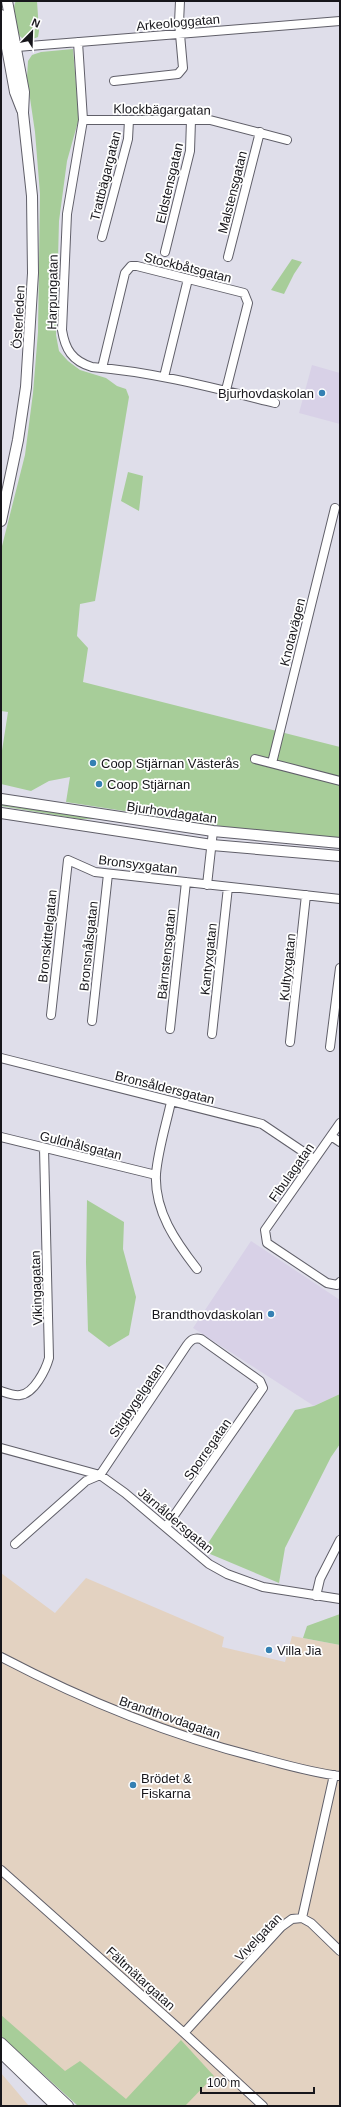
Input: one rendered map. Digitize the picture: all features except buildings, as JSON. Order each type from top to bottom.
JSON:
[{"type":"main road","name":"Österleden","points":[[1,518],[26,387],[33,273],[32,196],[23,113],[15,92],[7,1]]},
{"type":"main road","name":"Österleden","points":[[1,15],[12,48]]},
{"type":"main road","name":"Bjurhovdagatan","points":[[1,799],[136,821],[213,831],[340,843]]},
{"type":"main road","name":"Bjurhovdagatan","points":[[1,813],[212,845],[340,856]]},
{"type":"main road","points":[[133,834],[136,821]]},
{"type":"main road","points":[[1,2043],[68,2106]]},
{"type":"main road","points":[[1,2053],[56,2106]]},
{"type":"street","points":[[114,81],[178,74],[181,72],[183,68],[180,34],[180,1]]},
{"type":"street","name":"Arkeologgatan","points":[[12,48],[340,21]]},
{"type":"street","name":"Harpungatan","points":[[78,42],[83,120],[67,214],[62,330],[65,346],[72,357],[81,364],[164,377],[226,390],[275,403]]},
{"type":"street","name":"Klockbägargatan","points":[[83,120],[217,121],[288,140]]},
{"type":"street","name":"Trattbägargatan","points":[[102,237],[128,139],[129,120]]},
{"type":"street","name":"Eldstensgatan","points":[[165,252],[190,151],[191,120]]},
{"type":"street","name":"Malstensgatan","points":[[228,257],[260,132]]},
{"type":"street","name":"Stockbåtsgatan","points":[[102,368],[125,273],[131,266],[244,293],[248,298],[245,321],[226,390]]},
{"type":"street","points":[[164,377],[188,279]]},
{"type":"street","name":"Knotavägen","points":[[272,763],[335,508]]},
{"type":"street","points":[[255,759],[340,780]]},
{"type":"street","points":[[207,884],[213,831]]},
{"type":"street","name":"Bronsyxgatan","points":[[68,860],[95,872],[108,874],[340,899]]},
{"type":"street","name":"Bronskittelgatan","points":[[51,1015],[68,860]]},
{"type":"street","name":"Bronsnålsgatan","points":[[92,1020],[108,874]]},
{"type":"street","name":"Bärnstensgatan","points":[[170,1029],[186,882]]},
{"type":"street","name":"Kantyxgatan","points":[[212,1034],[228,887]]},
{"type":"street","name":"Kultyxgatan","points":[[290,1042],[306,895]]},
{"type":"street","points":[[330,1047],[340,968]]},
{"type":"street","name":"Bronsåldersgatan","points":[[1,1058],[262,1124],[314,1160]]},
{"type":"street","points":[[171,1102],[156,1175],[161,1209],[178,1245],[197,1269]]},
{"type":"street","name":"Fibulagatan","points":[[339,1283],[327,1283],[267,1243],[264,1235],[265,1230],[340,1123]]},
{"type":"street","points":[[331,1136],[340,1142]]},
{"type":"street","name":"Guldnålsgatan","points":[[1,1137],[156,1175]]},
{"type":"street","name":"Vikingagatan","points":[[1,1391],[18,1396],[24,1395],[35,1384],[49,1358],[44,1148]]},
{"type":"street","name":"Sporregatan","points":[[166,1527],[263,1388],[260,1381],[201,1339],[193,1339]]},
{"type":"street","name":"Stigbygelgatan","points":[[100,1475],[193,1339]]},
{"type":"street","name":"Järnåldersgatan","points":[[1,1448],[100,1475],[125,1493],[209,1564],[227,1574],[263,1587],[340,1599]]},
{"type":"street","points":[[15,1544],[86,1481],[100,1475]]},
{"type":"street","points":[[316,1596],[320,1579],[340,1540]]},
{"type":"street","name":"Brandthovdagatan","points":[[1,1657],[55,1685],[142,1722],[231,1751],[337,1776]]},
{"type":"street","name":"Vivelgatan","points":[[184,2033],[282,1927],[292,1919],[302,1918],[337,1776]]},
{"type":"street","name":"Fältmätargatan","points":[[1,1870],[184,2033],[262,2106]]},
{"type":"street","points":[[302,1918],[311,1923],[340,1951]]},
{"type":"shaded area","name":"Bjurhovdaskolan","points":[[312,365],[340,373],[340,424],[299,413]]},
{"type":"shaded area","name":"Brandthovdaskolan","points":[[251,1241],[340,1300],[340,1394],[314,1406],[193,1328]]},
{"type":"shaded area","points":[[1,1573],[55,1613],[86,1578],[224,1637],[222,1647],[285,1662],[292,1636],[340,1645],[340,2106],[85,2106],[1,2034]]},
{"type":"shaded area","points":[[1,2073],[29,2106],[1,2106]]},
{"type":"green space","points":[[16,1],[37,1],[38,37],[25,39],[19,35],[14,21],[14,5]]},
{"type":"green space","points":[[73,49],[79,118],[67,161],[59,221],[56,335],[59,351],[68,361],[80,370],[106,378],[117,386],[126,389],[129,397],[95,601],[80,604],[77,636],[88,648],[83,682],[340,747],[340,838],[234,828],[66,802],[70,777],[49,781],[31,791],[1,784],[1,757],[8,712],[1,711],[1,550],[25,455],[33,393],[38,332],[40,194],[35,132],[27,78],[28,61],[32,55],[41,52]]},
{"type":"green space","points":[[292,259],[302,262],[284,294],[271,290]]},
{"type":"green space","points":[[128,472],[143,476],[139,511],[121,501]]},
{"type":"green space","points":[[1,803],[103,819],[79,819],[1,806]]},
{"type":"green space","points":[[87,1200],[124,1222],[123,1249],[136,1297],[129,1335],[109,1347],[88,1331],[86,1262]]},
{"type":"green space","points":[[340,1394],[340,1444],[331,1457],[285,1548],[279,1583],[203,1551],[295,1410],[314,1406]]},
{"type":"green space","points":[[340,1614],[340,1645],[303,1638],[307,1626]]},
{"type":"green space","points":[[1,2015],[65,2071],[80,2061],[126,2099],[181,2040],[214,2076],[185,2106],[78,2106],[1,2036]]},
{"type":"place","name":"Bjurhovdaskolan","points":[[322,393]]},
{"type":"place","name":"Coop Stjärnan Västerås","points":[[93,763]]},
{"type":"place","name":"Coop Stjärnan","points":[[99,784]]},
{"type":"place","name":"Brandthovdaskolan","points":[[271,1314]]},
{"type":"place","name":"Villa Jia","points":[[269,1650]]},
{"type":"place","name":"Brödet & Fiskarna","points":[[133,1785]]}]
